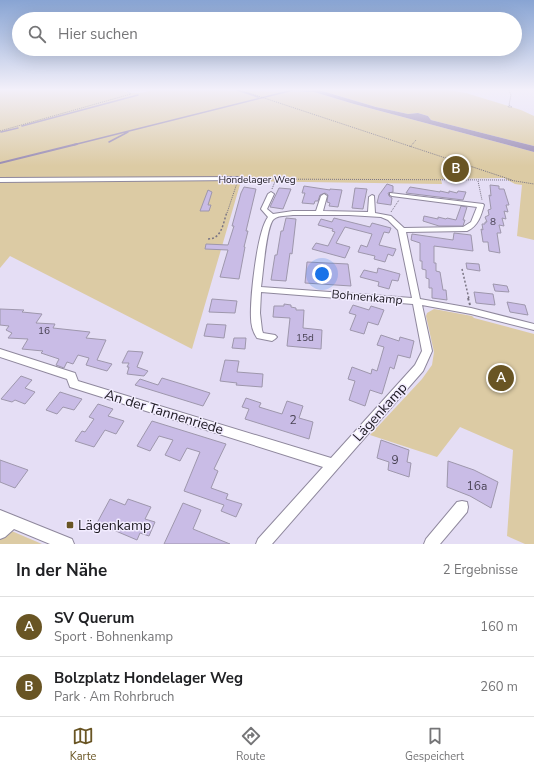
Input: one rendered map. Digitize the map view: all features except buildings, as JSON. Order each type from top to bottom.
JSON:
[{"type":"street","name":"Hondelager Weg","points":[[0,180],[240,179]]},
{"type":"street","points":[[270,194],[264,209],[272,217]]},
{"type":"street","points":[[272,337],[260,336],[254,319],[261,253],[267,223],[272,217],[285,214],[319,213],[371,215],[388,217],[396,222],[402,230],[464,229],[473,225],[481,205],[392,194]]},
{"type":"street","points":[[319,213],[324,196]]},
{"type":"street","points":[[371,215],[372,197]]},
{"type":"street","name":"Lägenkamp","points":[[262,544],[419,368],[427,351],[402,230]]},
{"type":"street","name":"Bohnenkamp","points":[[257,289],[417,301],[471,311],[534,327]]},
{"type":"street","name":"An der Tannenriede","points":[[0,353],[71,376],[74,384],[332,464]]},
{"type":"street","points":[[431,544],[462,508]]},
{"type":"street","points":[[0,532],[6,520],[67,544]]},
{"type":"path","points":[[0,131],[57,115]]},
{"type":"path","name":"Hondelager Weg","points":[[316,115],[513,181]]},
{"type":"path","points":[[410,147],[416,140]]},
{"type":"path","points":[[208,239],[214,239],[219,235],[240,179]]},
{"type":"path","name":"Hondelager Weg","points":[[240,179],[513,181],[534,184]]},
{"type":"path","points":[[270,194],[276,180]]},
{"type":"path","points":[[478,181],[482,201],[481,205]]},
{"type":"path","points":[[388,217],[402,196]]},
{"type":"path","points":[[462,269],[471,311]]},
{"type":"shaded area","points":[[0,115],[397,115],[534,152],[534,240],[517,236],[522,185],[515,184],[504,178],[441,179],[442,184],[241,181],[192,349],[10,256],[0,268]]},
{"type":"shaded area","points":[[397,115],[426,115],[431,120],[534,146],[534,152]]},
{"type":"shaded area","points":[[426,115],[533,115],[534,116],[534,146],[431,120]]},
{"type":"shaded area","points":[[434,309],[472,316],[474,318],[534,334],[534,544],[525,544],[507,536],[513,450],[460,427],[437,457],[370,435],[422,379],[432,365],[434,352],[426,316],[427,313]]},
{"type":"shaded area","points":[[0,526],[42,544],[0,544]]},
{"type":"waterway","points":[[22,126],[62,115]]},
{"type":"waterway","points":[[77,144],[191,115]]},
{"type":"waterway","points":[[1,132],[18,128]]},
{"type":"waterway","points":[[109,142],[128,132]]},
{"type":"waterway","points":[[0,163],[77,144]]},
{"type":"waterway","points":[[73,145],[77,144]]},
{"type":"place","name":"Bolzplatz Hondelager Weg","points":[[456,169]]},
{"type":"place","name":"SV Querum","points":[[501,378]]},
{"type":"place","name":"Lägenkamp","points":[[70,525]]}]
